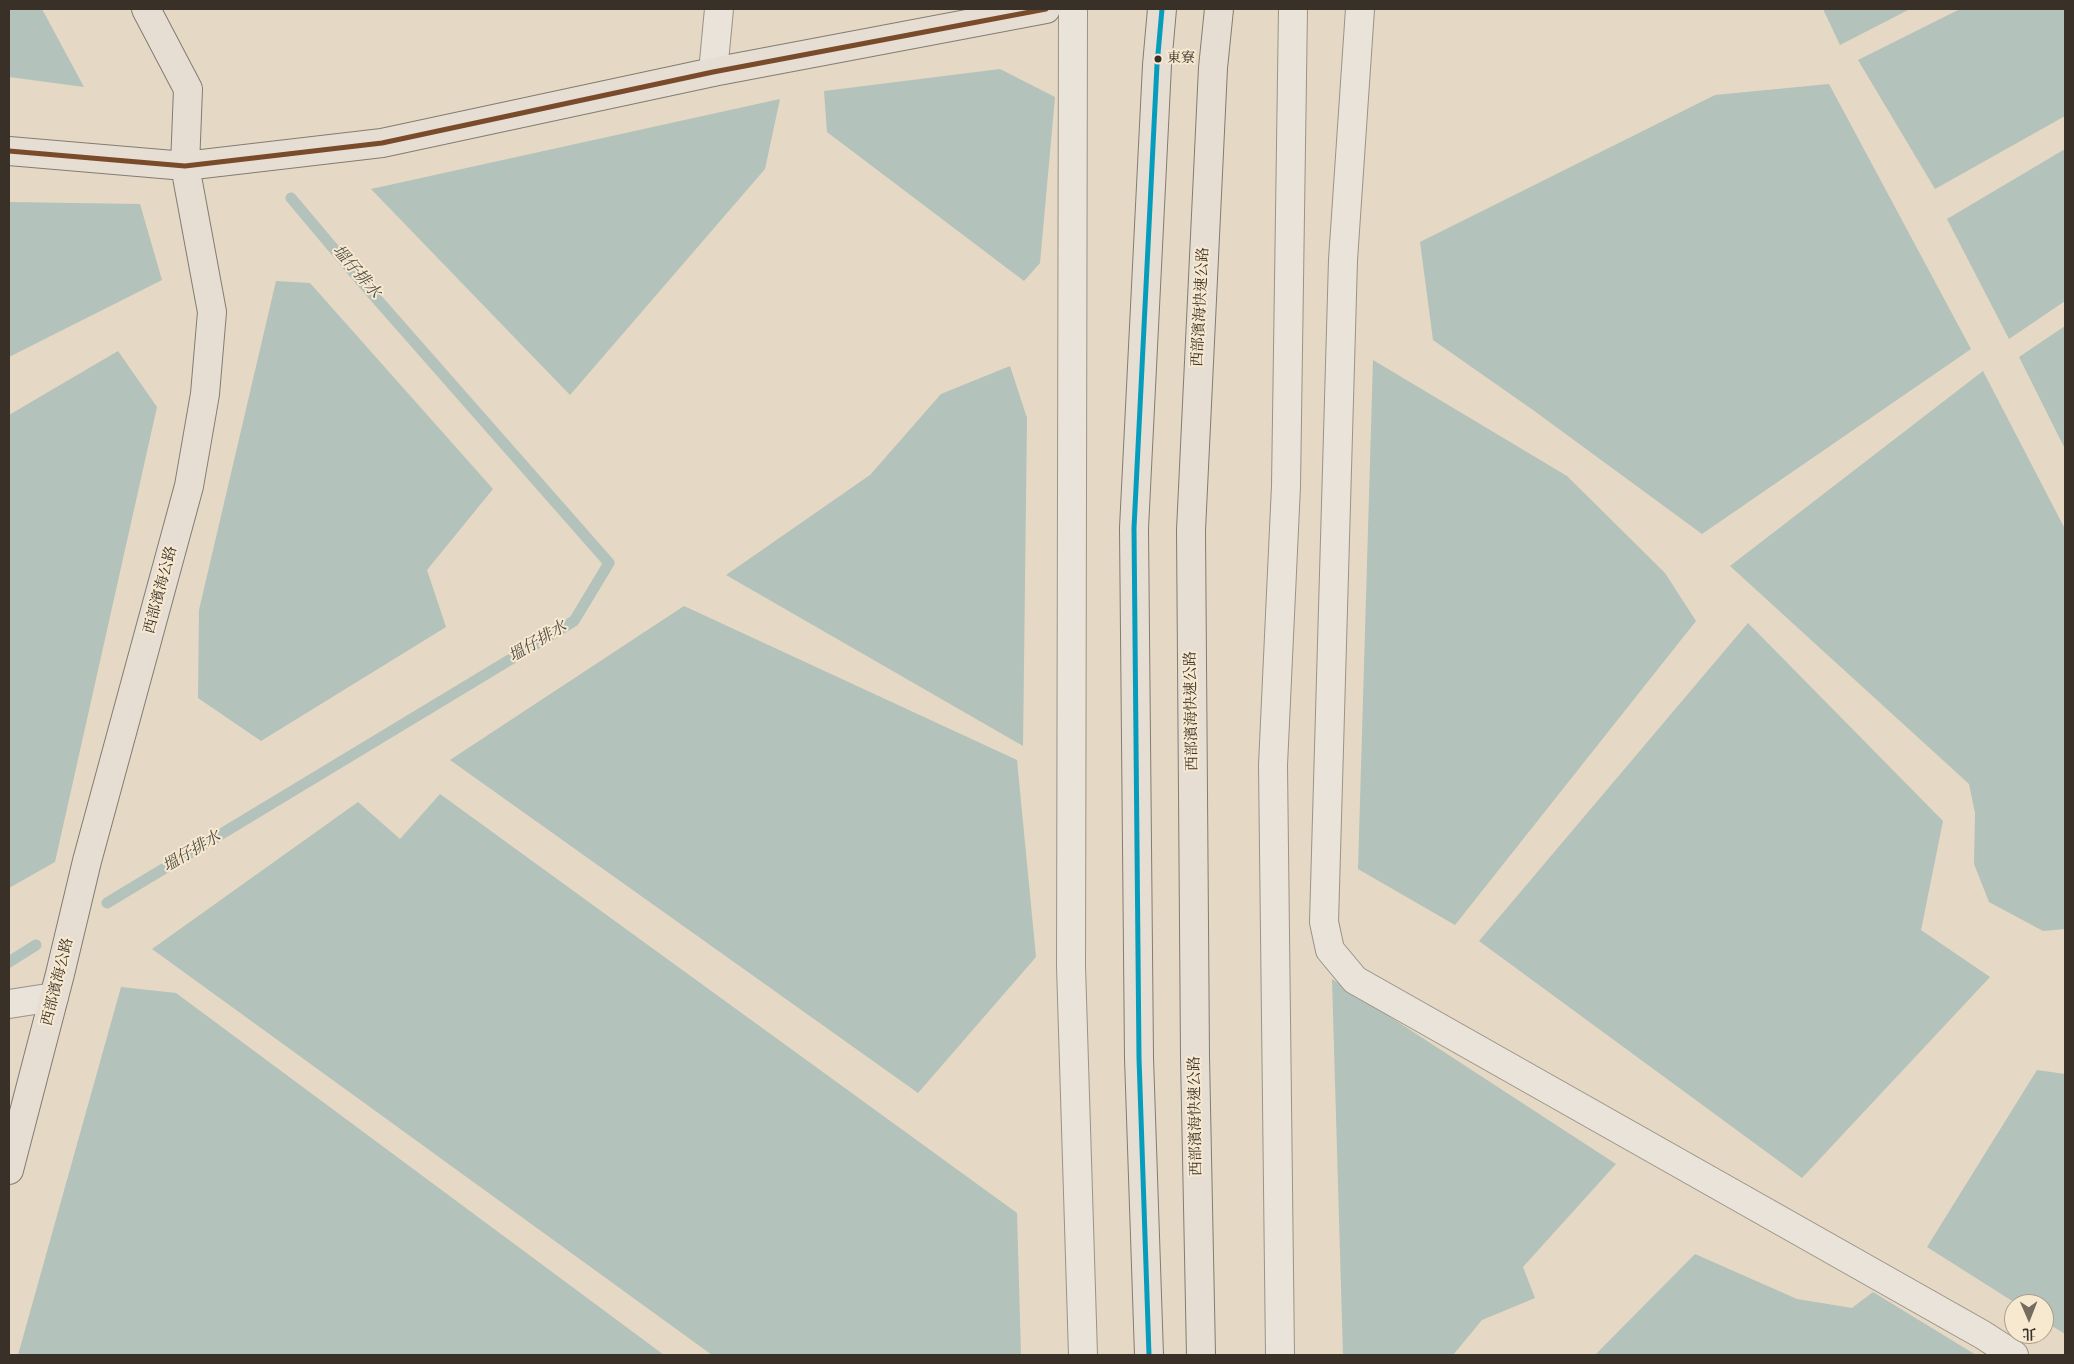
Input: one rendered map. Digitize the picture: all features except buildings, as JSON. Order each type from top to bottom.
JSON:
[{"type":"main road","name":"西部濱海公路","points":[[9,1170],[87,861],[189,486],[205,394],[212,312],[185,166],[188,89],[146,9]]},
{"type":"main road","points":[[9,150],[185,166],[382,143],[713,72],[1046,9]]},
{"type":"main road","points":[[1149,1355],[1139,1058],[1134,528],[1157,65],[1162,9]]},
{"type":"main road","name":"西部濱海快速公路","points":[[1200,1355],[1195,1037],[1191,530],[1213,68],[1219,9]]},
{"type":"street","points":[[713,72],[719,9]]},
{"type":"street","points":[[1073,9],[1071,966],[1084,1355]]},
{"type":"street","points":[[1280,1355],[1273,765],[1286,486],[1293,9]]},
{"type":"street","points":[[1360,9],[1343,260],[1324,922],[1330,950],[1355,980],[1914,1296],[2014,1355]]},
{"type":"street","points":[[9,1004],[54,997]]},
{"type":"shaded area","points":[[9,9],[42,9],[84,87],[9,77]]},
{"type":"shaded area","points":[[1823,9],[1910,9],[1840,45]]},
{"type":"shaded area","points":[[1960,9],[2065,9],[2065,116],[1935,189],[1858,60]]},
{"type":"shaded area","points":[[1000,69],[1055,97],[1040,263],[1024,281],[827,132],[824,91]]},
{"type":"shaded area","points":[[1829,84],[1971,349],[1702,534],[1533,410],[1433,340],[1420,242],[1715,95]]},
{"type":"shaded area","points":[[780,99],[765,169],[570,395],[371,189]]},
{"type":"shaded area","points":[[2065,149],[2065,301],[2009,339],[1947,219]]},
{"type":"shaded area","points":[[9,202],[140,204],[162,280],[9,357]]},
{"type":"shaded area","points":[[276,281],[310,283],[493,489],[427,570],[446,627],[261,741],[198,698],[199,610]]},
{"type":"shaded area","points":[[2065,326],[2065,449],[2019,357]]},
{"type":"shaded area","points":[[118,351],[157,407],[55,862],[9,888],[9,415]]},
{"type":"shaded area","points":[[1373,360],[1567,476],[1665,573],[1696,621],[1455,925],[1358,869]]},
{"type":"shaded area","points":[[1010,366],[1027,418],[1023,746],[726,575],[870,475],[941,394]]},
{"type":"shaded area","points":[[1983,371],[2065,529],[2065,929],[2043,931],[1989,902],[1974,864],[1975,813],[1969,784],[1730,566]]},
{"type":"shaded area","points":[[684,606],[1017,760],[1036,957],[918,1093],[450,760]]},
{"type":"shaded area","points":[[1748,623],[1943,821],[1921,930],[1990,977],[1802,1178],[1479,941]]},
{"type":"shaded area","points":[[440,794],[1017,1213],[1021,1355],[712,1355],[152,949],[358,802],[400,839]]},
{"type":"shaded area","points":[[1332,979],[1616,1164],[1523,1267],[1535,1298],[1482,1320],[1453,1355],[1343,1355]]},
{"type":"shaded area","points":[[121,987],[176,993],[664,1355],[18,1355]]},
{"type":"shaded area","points":[[2037,1070],[2065,1074],[2065,1334],[2054,1327],[2054,1294],[2004,1294],[2004,1296],[1927,1247]]},
{"type":"shaded area","points":[[1695,1254],[1797,1299],[1852,1308],[1873,1292],[1976,1355],[1595,1355]]},
{"type":"waterway","name":"塭仔排水","points":[[107,903],[574,621],[609,563],[361,281],[291,198]]},
{"type":"waterway","name":"塭仔排水","points":[[9,962],[36,945]]},
{"type":"transit line","points":[[9,151],[185,166],[382,143],[713,72],[1046,9]]},
{"type":"transit line","points":[[1149,1355],[1139,1058],[1134,528],[1157,65],[1162,9]]},
{"type":"place","name":"東寮","points":[[1158,59]]}]
